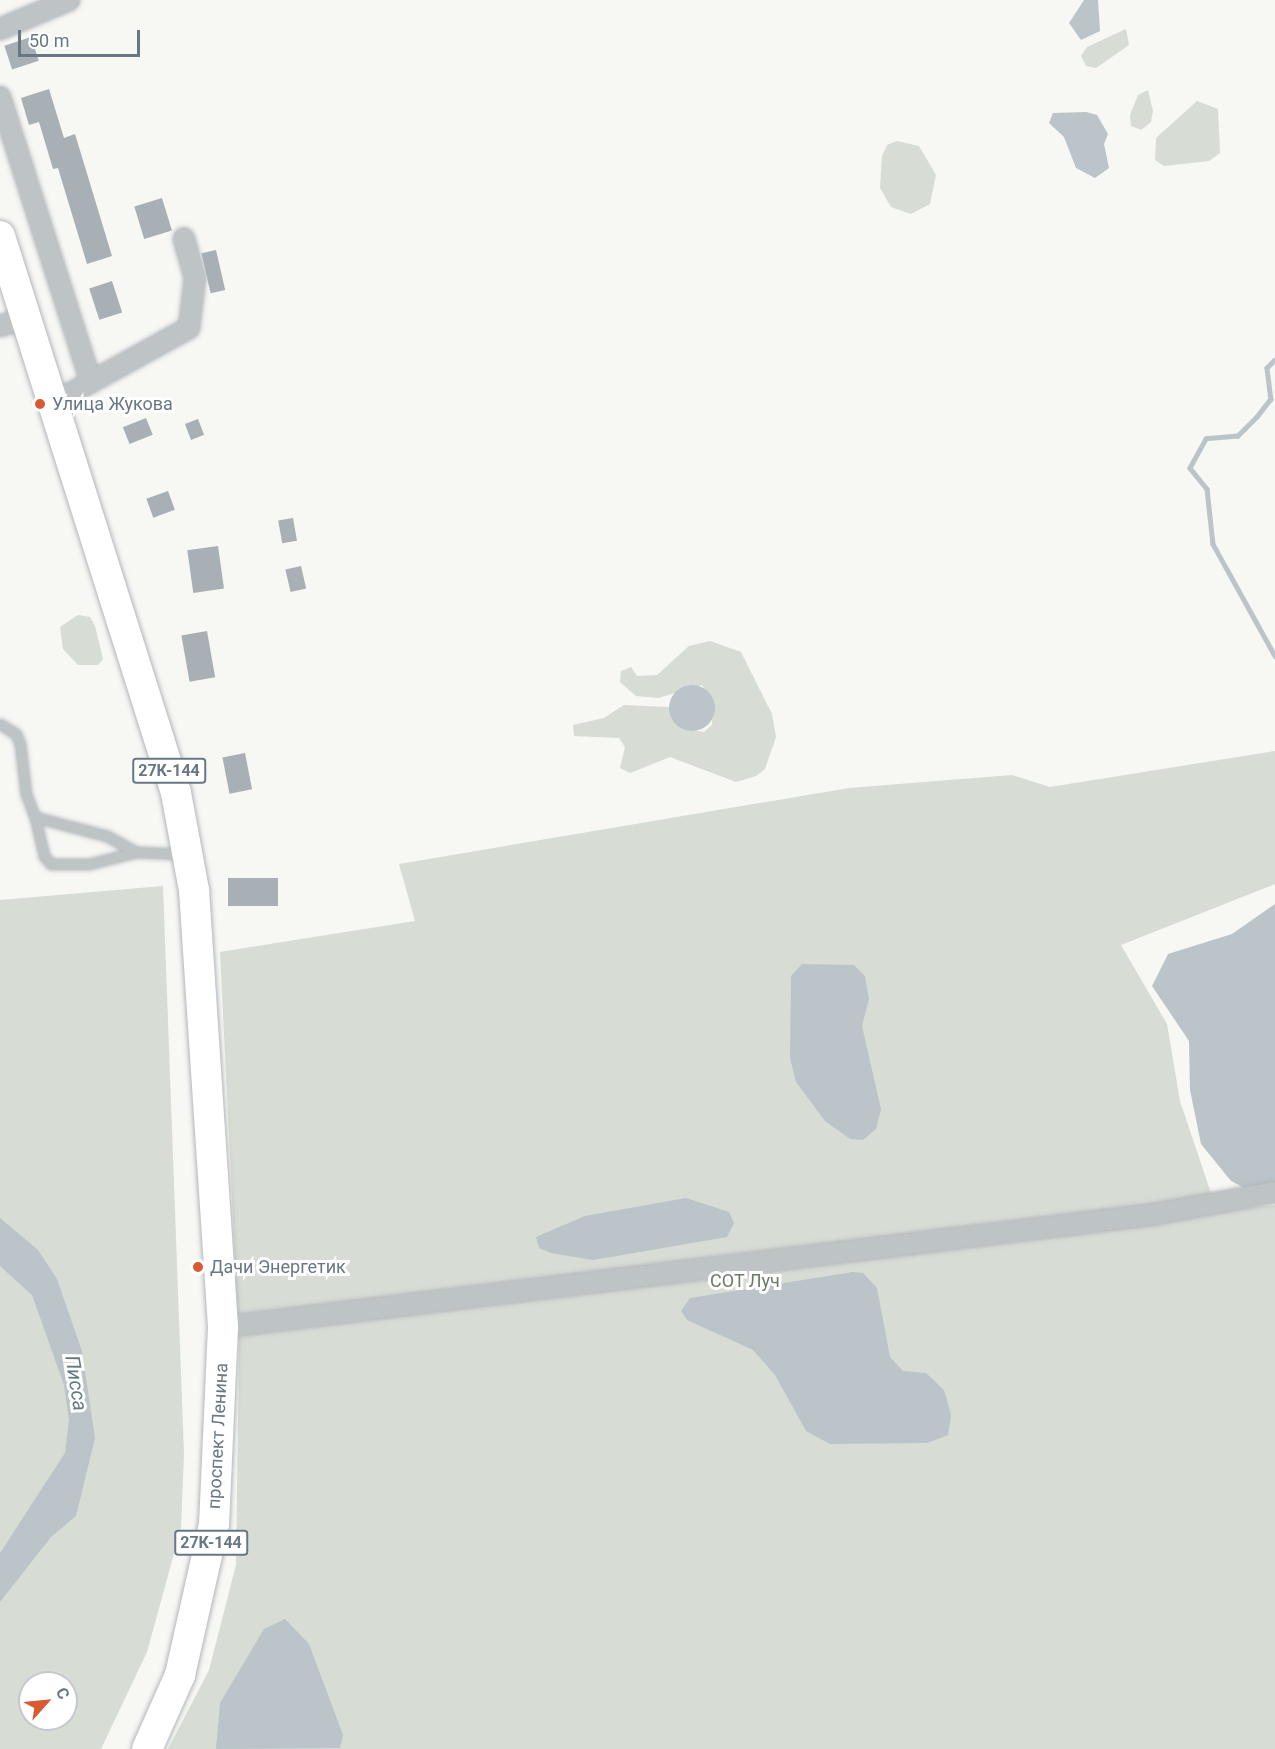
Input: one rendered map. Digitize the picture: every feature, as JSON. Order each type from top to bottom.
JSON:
[{"type":"main road","name":"27К-144","points":[[0,236],[13,322],[53,403],[176,793],[188,855],[213,1121],[223,1327]]},
{"type":"main road","name":"проспект Ленина","points":[[147,1749],[180,1675],[206,1573],[214,1524],[223,1327]]},
{"type":"street","points":[[0,29],[69,0]]},
{"type":"street","points":[[0,97],[91,382]]},
{"type":"street","points":[[53,403],[189,328],[195,278],[184,239]]},
{"type":"street","points":[[223,1327],[1149,1215],[1275,1192]]},
{"type":"lane","points":[[0,724],[16,734],[20,744],[26,794],[35,817],[44,856],[51,864],[89,864],[136,852],[188,855]]},
{"type":"lane","points":[[35,817],[107,836],[136,852]]},
{"type":"green space","points":[[1126,29],[1129,45],[1096,68],[1086,66],[1081,56],[1087,47]]},
{"type":"green space","points":[[1148,90],[1153,111],[1151,122],[1141,130],[1131,126],[1130,115],[1138,95]]},
{"type":"green space","points":[[1197,101],[1218,109],[1220,153],[1209,161],[1164,166],[1155,160],[1156,138]]},
{"type":"green space","points":[[897,141],[919,146],[936,175],[930,204],[911,214],[891,207],[880,188],[882,156],[887,145]]},
{"type":"green space","points":[[78,615],[90,617],[95,626],[103,659],[98,665],[78,665],[63,649],[60,627]]},
{"type":"green space","points":[[710,641],[741,652],[772,714],[776,737],[765,769],[756,776],[736,782],[670,757],[630,773],[620,768],[625,747],[619,738],[574,736],[573,725],[604,718],[624,705],[668,707],[692,730],[704,732],[712,725],[713,703],[702,685],[658,698],[636,696],[620,682],[621,671],[631,667],[637,676],[657,675],[689,646]]},
{"type":"green space","name":"СОТ Луч","points":[[1275,751],[1275,884],[1121,945],[1167,1024],[1180,1101],[1217,1211],[1275,1205],[1275,1749],[168,1749],[209,1670],[236,1565],[239,1342],[220,952],[415,921],[399,864],[849,788],[1012,775],[1050,787]]},
{"type":"green space","points":[[163,886],[184,1454],[181,1528],[147,1652],[101,1749],[0,1749],[0,900]]},
{"type":"water","points":[[1084,0],[1098,0],[1100,31],[1081,40],[1069,23]]},
{"type":"water","points":[[1086,112],[1097,115],[1108,134],[1104,144],[1109,168],[1095,178],[1076,168],[1064,137],[1049,123],[1053,113]]},
{"type":"water","points":[[692,685],[708,692],[715,708],[708,724],[692,731],[676,724],[669,708],[676,692]]},
{"type":"water","points":[[1275,904],[1275,1187],[1250,1191],[1231,1181],[1201,1144],[1190,1090],[1189,1041],[1152,986],[1168,954],[1232,934]]},
{"type":"water","points":[[802,964],[854,965],[865,976],[869,999],[862,1026],[881,1109],[876,1129],[863,1140],[850,1139],[825,1121],[796,1082],[790,1058],[791,976]]},
{"type":"water","points":[[686,1198],[729,1212],[734,1223],[727,1237],[593,1260],[551,1253],[539,1248],[536,1237],[585,1216]]},
{"type":"water","name":"Писса","points":[[0,1218],[38,1250],[57,1279],[82,1351],[95,1438],[76,1516],[51,1537],[0,1602],[0,1553],[65,1453],[69,1420],[64,1385],[32,1295],[0,1266]]},
{"type":"water","points":[[853,1272],[863,1273],[877,1288],[890,1357],[903,1371],[926,1373],[944,1390],[951,1415],[948,1435],[927,1443],[830,1444],[806,1431],[775,1375],[753,1350],[687,1320],[681,1311],[690,1298]]},
{"type":"water","points":[[285,1619],[309,1644],[343,1735],[340,1748],[216,1749],[220,1703],[264,1629]]},
{"type":"building","points":[[31,37],[39,61],[12,69],[4,46]]},
{"type":"building","points":[[49,89],[64,138],[75,134],[112,256],[87,264],[58,168],[53,169],[39,122],[29,125],[21,98]]},
{"type":"building","points":[[162,198],[172,231],[144,239],[134,206]]},
{"type":"building","points":[[216,250],[225,290],[211,293],[201,253]]},
{"type":"building","points":[[112,281],[122,312],[99,320],[89,288]]},
{"type":"building","points":[[146,418],[153,435],[130,444],[123,427]]},
{"type":"building","points":[[198,419],[204,435],[191,440],[185,424]]},
{"type":"building","points":[[168,491],[175,510],[153,518],[146,499]]},
{"type":"building","points":[[293,518],[297,541],[282,543],[278,521]]},
{"type":"building","points":[[218,546],[224,589],[193,593],[187,550]]},
{"type":"building","points":[[301,566],[306,588],[291,592],[285,570]]},
{"type":"building","points":[[207,631],[215,677],[190,682],[181,636]]},
{"type":"building","points":[[245,753],[252,789],[229,794],[222,757]]},
{"type":"building","points":[[228,878],[278,878],[278,906],[228,906]]},
{"type":"waterway","points":[[1275,360],[1267,368],[1271,399],[1257,417],[1238,436],[1206,439],[1190,468],[1207,489],[1213,544],[1275,656]]},
{"type":"place","name":"Улица Жукова","points":[[40,404]]},
{"type":"place","name":"Дачи Энергетик","points":[[198,1267]]}]
